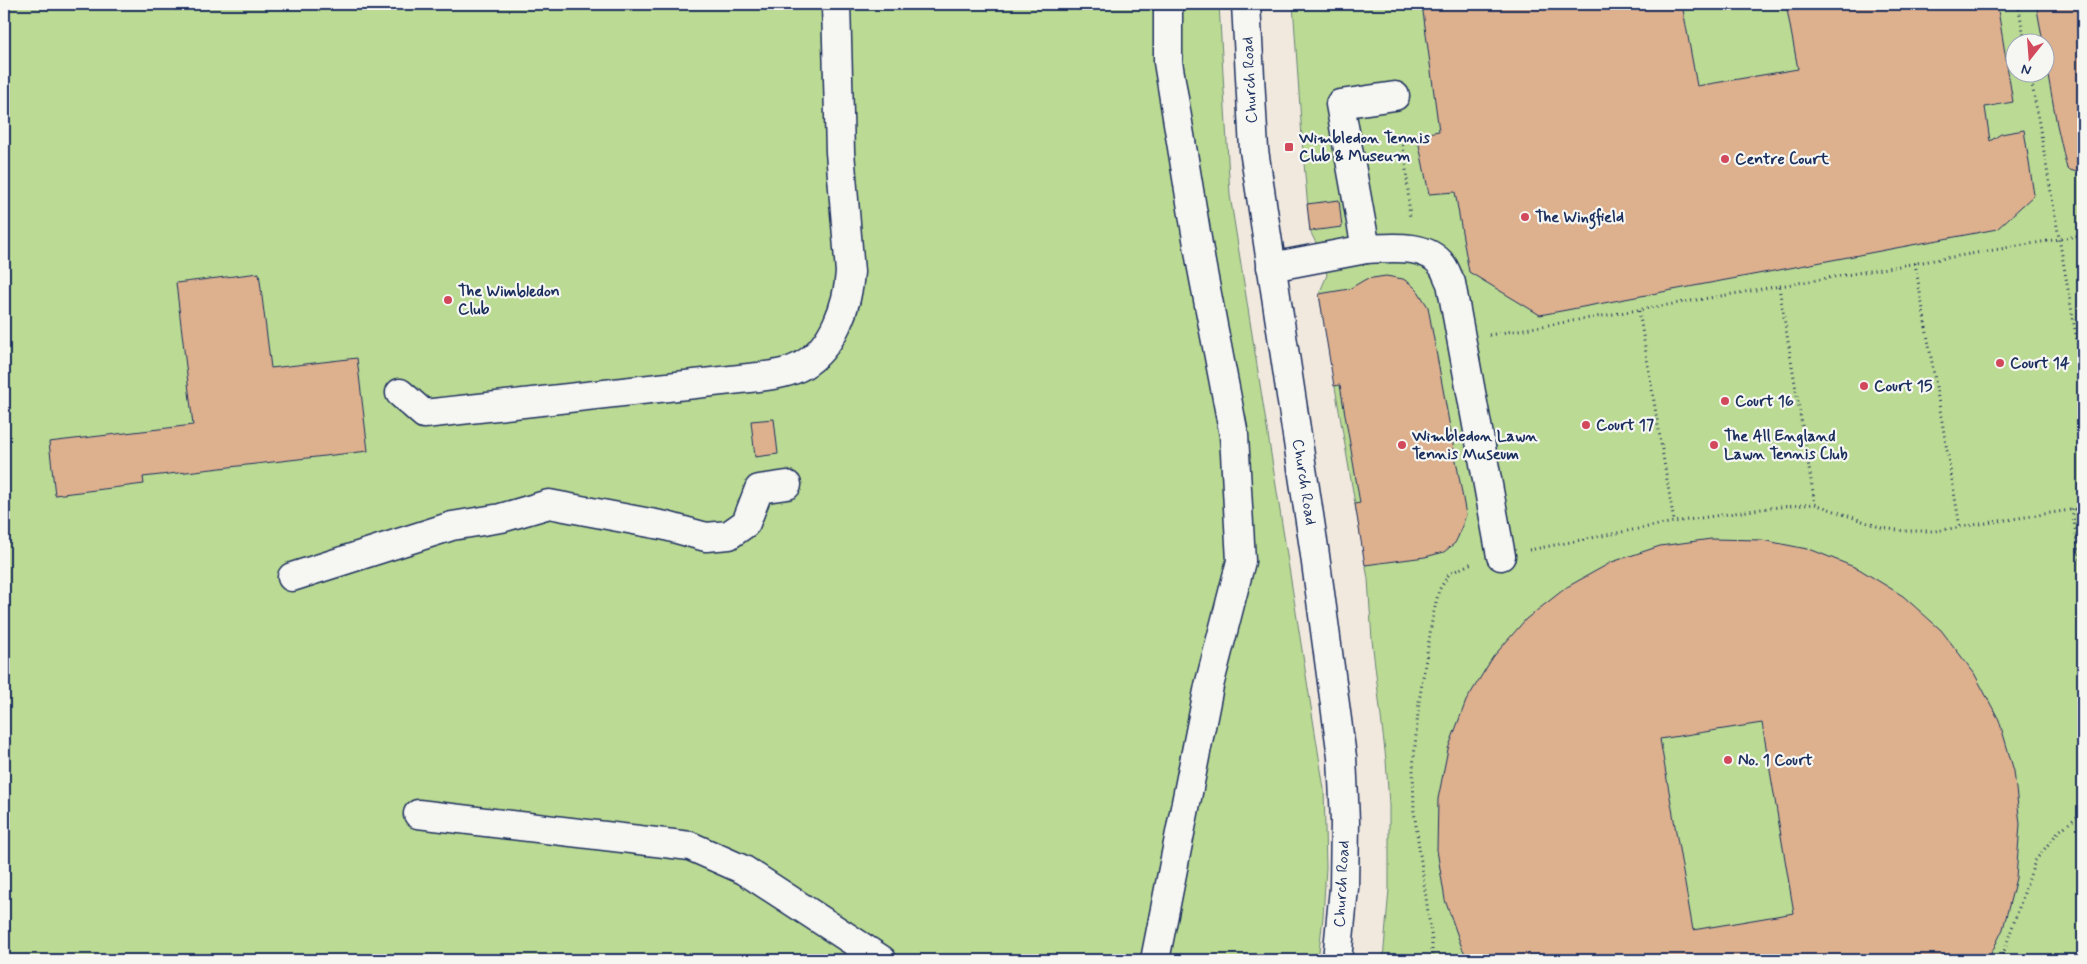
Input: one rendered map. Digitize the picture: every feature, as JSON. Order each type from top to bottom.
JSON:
[{"type":"street","points":[[400,393],[424,414],[758,377],[782,373],[803,365],[815,354],[834,330],[843,311],[849,288],[850,272],[840,152],[836,4]]},
{"type":"street","points":[[1155,960],[1209,686],[1241,561],[1234,435],[1202,263],[1168,62],[1168,4]]},
{"type":"street","name":"Church Road","points":[[1246,4],[1254,150],[1311,529],[1342,757],[1345,821],[1344,888],[1336,960]]},
{"type":"street","points":[[1366,249],[1340,104],[1395,96]]},
{"type":"street","points":[[1271,267],[1366,249],[1412,249],[1432,256],[1442,265],[1451,283],[1501,556]]},
{"type":"street","points":[[292,577],[452,526],[501,518],[550,504],[666,526],[706,536],[729,536],[746,523],[759,489],[787,485]]},
{"type":"street","points":[[418,814],[690,846],[744,870],[882,960]]},
{"type":"path","points":[[2018,4],[2023,32]]},
{"type":"path","points":[[2032,82],[2083,375]]},
{"type":"path","points":[[1402,140],[1407,177],[1412,249]]},
{"type":"path","points":[[1462,340],[2083,235]]},
{"type":"path","points":[[1915,263],[1960,527]]},
{"type":"path","points":[[1779,287],[1815,504]]},
{"type":"path","points":[[1639,311],[1674,522]]},
{"type":"path","points":[[1432,960],[1432,941],[1414,812],[1413,768],[1419,702],[1433,615],[1439,590],[1449,574],[1465,565],[1501,556],[1674,522],[1768,508],[1815,504],[1882,528],[1904,531],[1935,531],[2083,508]]},
{"type":"path","points":[[2072,509],[2083,579]]},
{"type":"path","points":[[2000,960],[2035,862],[2058,832],[2083,812]]},
{"type":"green space","points":[[4,4],[1219,4],[1230,195],[1324,789],[1326,867],[1318,960],[4,960]]},
{"type":"green space","name":"The All England Lawn Tennis Club","points":[[1293,4],[2083,4],[2083,960],[1383,960],[1389,889],[1389,805],[1386,760],[1372,640],[1368,579],[1319,294],[1327,275],[1323,257],[1310,231]]},
{"type":"building","name":"Centre Court","points":[[1422,4],[1682,4],[1697,86],[1798,69],[1786,4],[1997,4],[2004,47],[2004,82],[2010,82],[2013,102],[1985,107],[1990,141],[2001,134],[2024,130],[2034,195],[1997,229],[1540,315],[1469,272],[1455,192],[1429,194],[1417,135],[1439,131]]},
{"type":"building","points":[[2036,4],[2083,4],[2083,174],[2067,169],[2049,82],[2054,82],[2054,32],[2041,32]]},
{"type":"building","points":[[1339,200],[1342,227],[1310,231],[1307,204]]},
{"type":"building","points":[[259,273],[271,368],[357,358],[368,451],[143,477],[144,484],[55,495],[49,442],[193,425],[176,283]]},
{"type":"building","name":"Wimbledon Lawn Tennis Museum","points":[[1386,276],[1403,279],[1411,284],[1428,307],[1466,515],[1455,543],[1444,552],[1425,557],[1365,565],[1355,504],[1360,503],[1340,385],[1334,386],[1319,294],[1349,289],[1366,279]]},
{"type":"building","points":[[774,419],[778,454],[755,457],[751,421]]},
{"type":"building","name":"No. 1 Court","points":[[1711,539],[1762,540],[1812,550],[1859,569],[1903,596],[1941,630],[1974,673],[1999,720],[2014,771],[2020,824],[2016,878],[2003,929],[1988,960],[1469,960],[1462,948],[1445,900],[1437,850],[1438,799],[1448,749],[1466,701],[1493,657],[1526,619],[1567,587],[1612,562],[1660,546]],"holes":[[[1762,723],[1794,913],[1693,930],[1660,739]]]},
{"type":"place","name":"Wimbledon Tennis Club & Museum","points":[[1289,147]]},
{"type":"place","name":"Centre Court","points":[[1725,159]]},
{"type":"place","name":"The Wingfield","points":[[1525,217]]},
{"type":"place","name":"The Wimbledon Club","points":[[448,300]]},
{"type":"place","name":"Court 14","points":[[2000,363]]},
{"type":"place","name":"Court 15","points":[[1864,386]]},
{"type":"place","name":"Court 16","points":[[1725,401]]},
{"type":"place","name":"Court 17","points":[[1586,425]]},
{"type":"place","name":"Wimbledon Lawn Tennis Museum","points":[[1402,445]]},
{"type":"place","name":"The All England Lawn Tennis Club","points":[[1714,445]]},
{"type":"place","name":"No. 1 Court","points":[[1728,760]]}]
